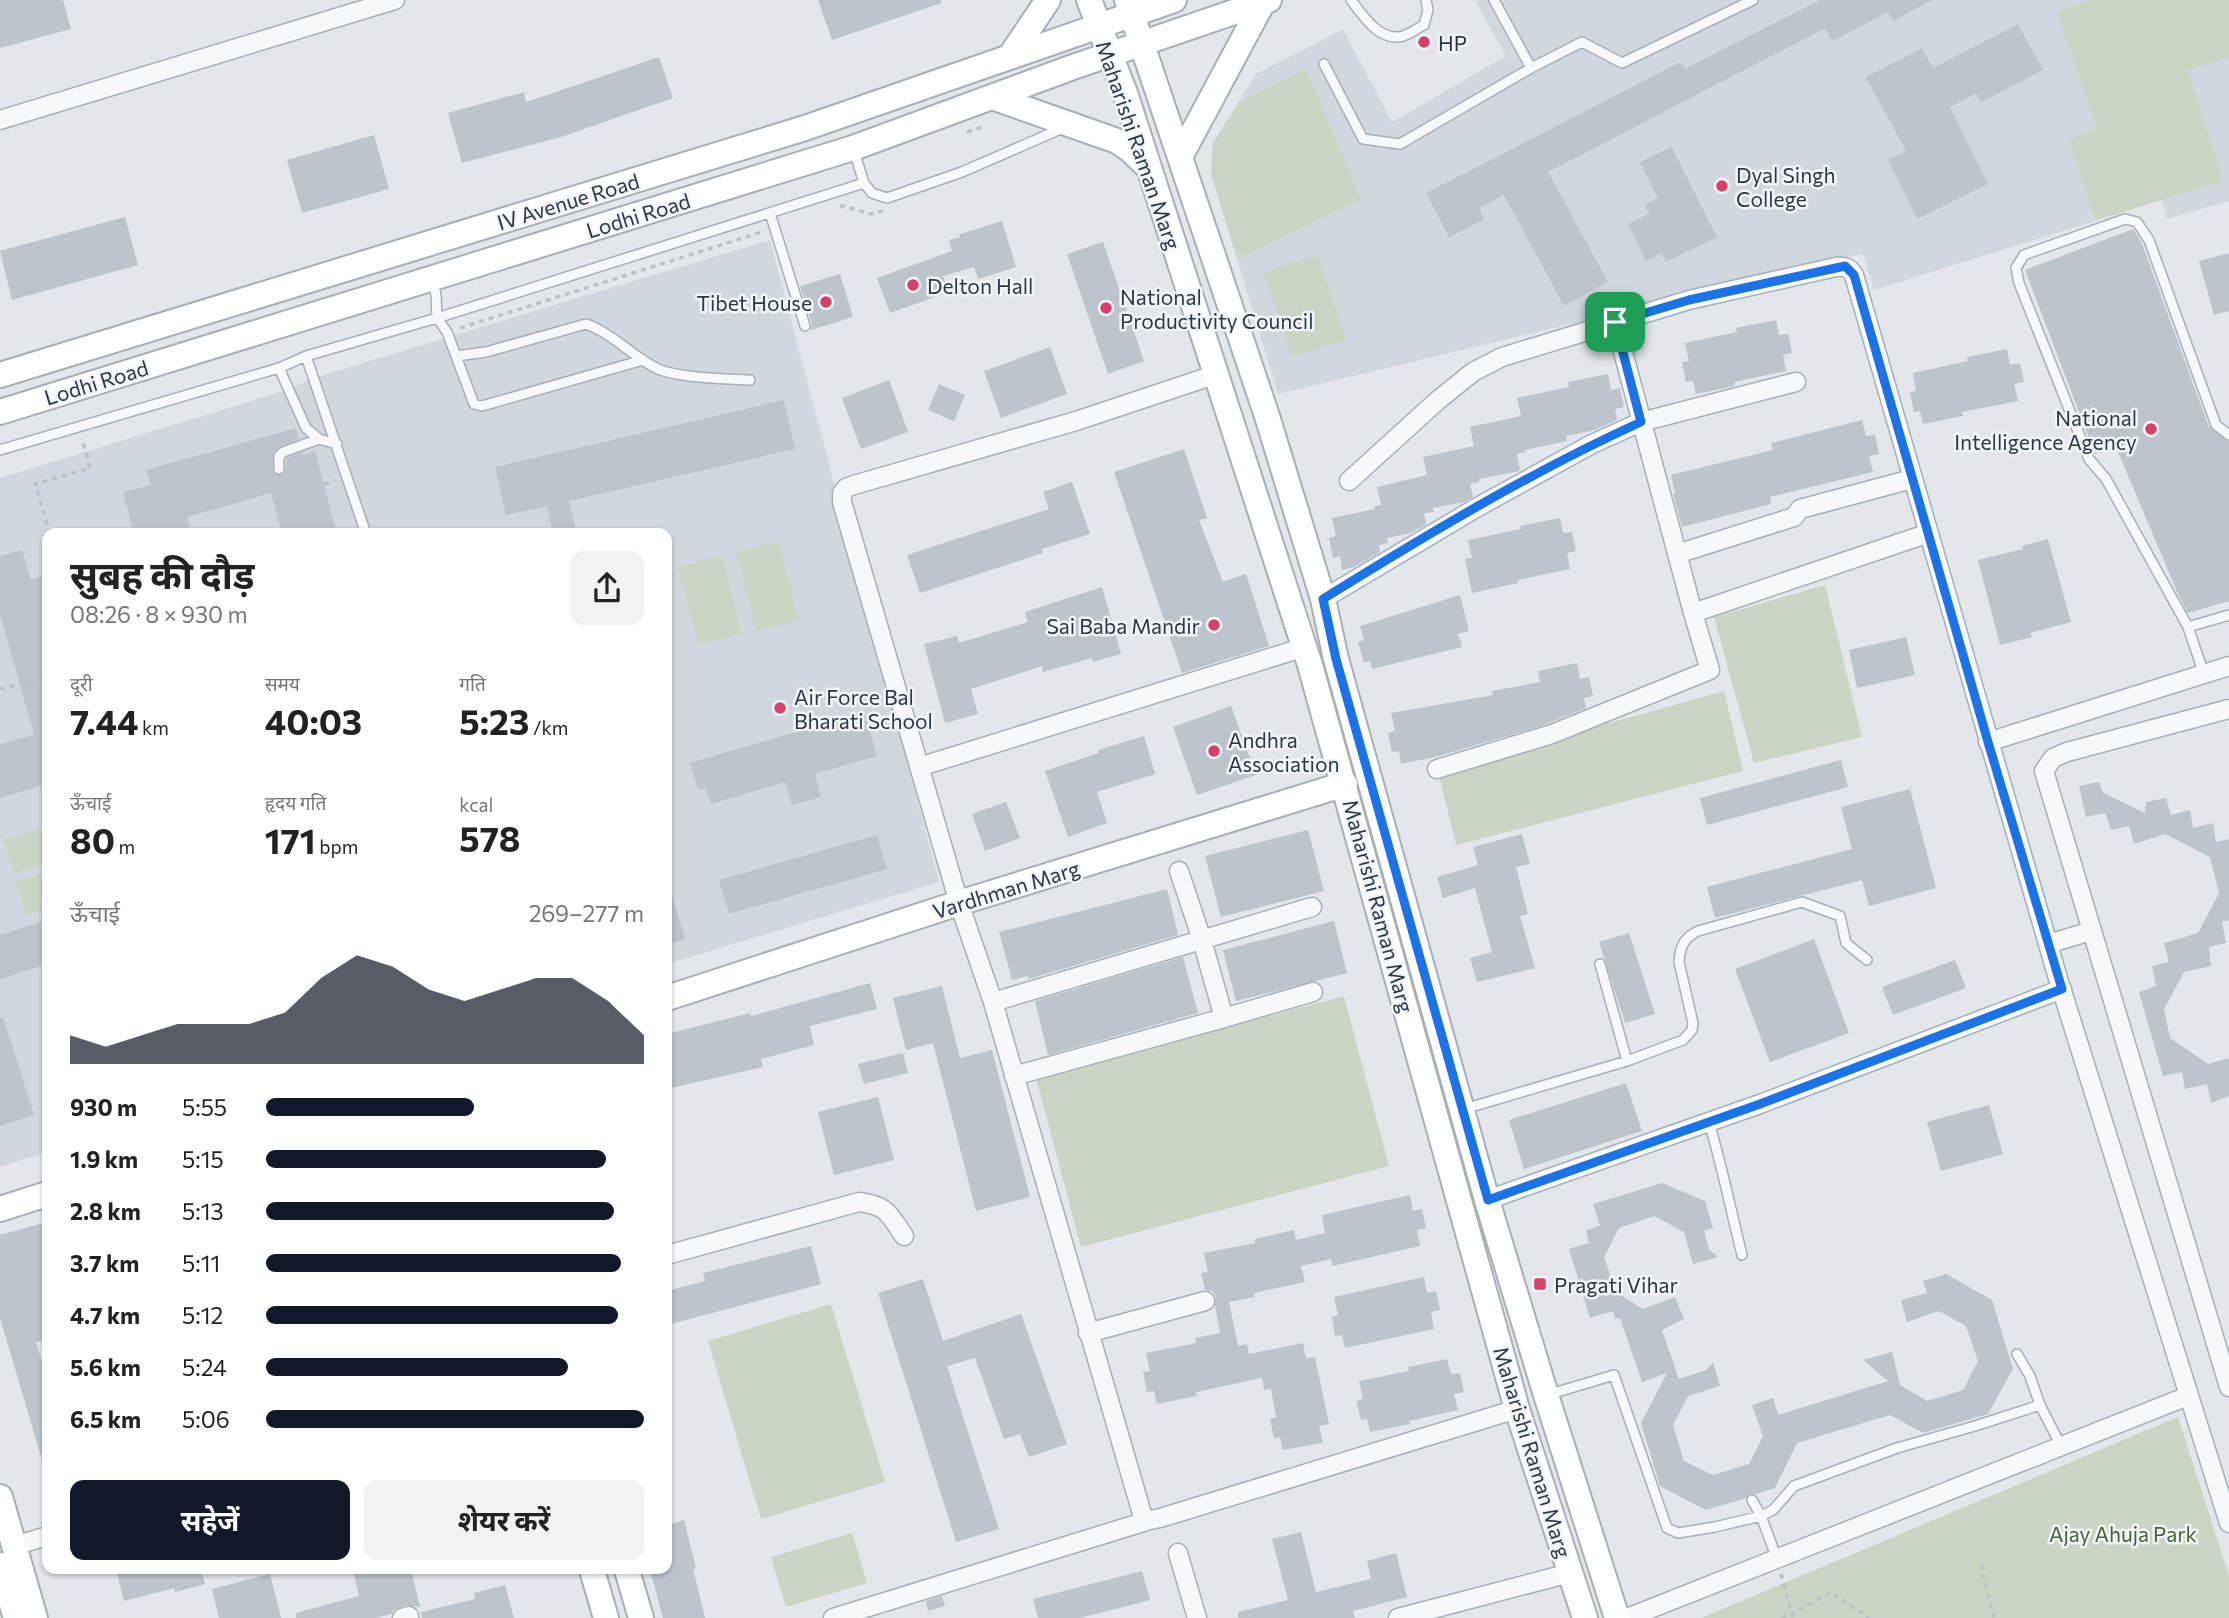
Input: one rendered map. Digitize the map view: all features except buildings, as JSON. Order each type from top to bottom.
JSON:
[{"type":"main road","points":[[1011,55],[1048,0]]},
{"type":"main road","name":"Maharishi Raman Marg","points":[[1089,0],[1125,93],[1305,647],[1517,1409],[1585,1618]]},
{"type":"main road","points":[[1130,7],[1174,0]]},
{"type":"main road","points":[[1181,155],[1265,2]]},
{"type":"main road","name":"Lodhi Road","points":[[0,412],[853,148],[1109,55],[1265,2]]},
{"type":"main road","name":"IV Avenue Road","points":[[0,375],[805,128],[1098,26],[1130,7]]},
{"type":"main road","name":"Maharishi Raman Marg","points":[[1130,7],[1267,416],[1323,599],[1336,659],[1488,1200],[1545,1395],[1617,1618]]},
{"type":"main road","points":[[992,97],[1116,141],[1149,168]]},
{"type":"main road","name":"Vardhman Marg","points":[[672,996],[959,903],[1345,784]]},
{"type":"main road","points":[[0,1209],[42,1196]]},
{"type":"main road","points":[[0,1497],[16,1618]]},
{"type":"main road","points":[[7,1555],[35,1618]]},
{"type":"main road","points":[[593,1574],[606,1618]]},
{"type":"main road","points":[[628,1574],[641,1618]]},
{"type":"street","points":[[0,120],[395,0]]},
{"type":"street","points":[[1349,481],[1437,401],[1481,368],[1502,357],[1689,300],[1845,266],[1854,275],[2048,943],[2229,1523]]},
{"type":"street","points":[[1437,769],[1552,734],[1710,670],[1676,554],[1615,322]]},
{"type":"street","points":[[1150,1520],[1140,1512],[993,1002],[959,903],[919,767],[842,502],[842,493],[854,485],[1076,421],[1217,374]]},
{"type":"street","points":[[1323,599],[1476,508],[1592,444],[1641,422],[1796,382]]},
{"type":"street","points":[[1676,554],[1794,517],[1800,509],[1912,479]]},
{"type":"street","points":[[1693,613],[1929,533]]},
{"type":"street","points":[[919,767],[1305,647]]},
{"type":"street","points":[[1988,742],[2229,666]]},
{"type":"street","points":[[2229,709],[2067,752],[2053,758],[2044,771],[2229,1387]]},
{"type":"street","points":[[1179,871],[1224,1018]]},
{"type":"street","points":[[993,1002],[1312,907]]},
{"type":"street","points":[[2048,943],[2091,931]]},
{"type":"street","points":[[1488,1200],[1709,1122],[2062,989]]},
{"type":"street","points":[[1014,1076],[1313,992]]},
{"type":"street","points":[[672,1254],[859,1202],[874,1204],[887,1210],[904,1236]]},
{"type":"street","points":[[1088,1333],[1205,1301]]},
{"type":"street","points":[[1627,1618],[2188,1396]]},
{"type":"street","points":[[833,1618],[1517,1409]]},
{"type":"street","points":[[7,1555],[42,1538]]},
{"type":"street","points":[[1178,1553],[1197,1618]]},
{"type":"street","points":[[1398,1618],[1570,1573]]},
{"type":"street","points":[[402,1618],[409,1618]]},
{"type":"lane","points":[[1351,0],[1371,26],[1389,37],[1401,37],[1424,25],[1426,0]]},
{"type":"lane","points":[[1494,0],[1531,68]]},
{"type":"lane","points":[[1324,64],[1363,139],[1400,144],[1531,68],[1582,42],[1622,63],[1753,0]]},
{"type":"lane","points":[[853,148],[864,183],[872,193],[887,198],[962,172],[1071,125]]},
{"type":"lane","points":[[0,450],[279,368],[306,356],[437,318],[864,183]]},
{"type":"lane","points":[[769,213],[805,326]]},
{"type":"lane","points":[[2204,674],[2188,627],[2106,479],[2089,459],[2019,283],[2016,268],[2024,255],[2125,219],[2137,222],[2149,240],[2216,425],[2229,435]]},
{"type":"lane","points":[[431,278],[436,295],[437,318],[447,332],[474,404],[482,406],[643,360]]},
{"type":"lane","points":[[456,356],[486,352],[586,324],[598,329],[659,370],[708,378],[750,380]]},
{"type":"lane","points":[[306,356],[364,528]]},
{"type":"lane","points":[[279,368],[306,428],[319,439],[337,444]]},
{"type":"lane","points":[[279,469],[279,456],[283,452],[319,439]]},
{"type":"lane","points":[[2188,627],[2229,615]]},
{"type":"lane","points":[[1462,1109],[1627,1061],[1683,1040],[1692,1030],[1692,1015],[1679,953],[1688,936],[1698,931],[1802,902],[1840,916],[1846,943],[1867,960]]},
{"type":"lane","points":[[1600,964],[1627,1061]]},
{"type":"lane","points":[[1709,1122],[1742,1255]]},
{"type":"lane","points":[[2017,1354],[2030,1376],[2040,1405],[2061,1446]]},
{"type":"lane","points":[[1545,1395],[1614,1375],[1667,1528],[1678,1533],[1761,1516],[1773,1510],[1794,1486],[1857,1462],[2040,1405]]},
{"type":"lane","points":[[1752,1500],[1777,1559]]},
{"type":"path","points":[[832,210],[843,206],[871,214],[893,208]]},
{"type":"path","points":[[447,332],[774,228]]},
{"type":"path","points":[[48,528],[35,484],[90,468],[78,426]]},
{"type":"path","points":[[0,689],[42,678]]},
{"type":"path","points":[[1777,1559],[1793,1616]]},
{"type":"path","points":[[1981,1564],[1994,1618]]},
{"type":"path","points":[[1781,1618],[1793,1616],[1831,1592],[1869,1618]]},
{"type":"shaded area","name":"Dyal Singh College","points":[[1475,0],[2229,0],[2229,201],[2167,219],[2162,200],[1874,290],[1863,254],[1278,394],[1211,173],[1213,143],[1256,74],[1343,29],[1392,122],[1506,56]]},
{"type":"shaded area","name":"Air Force Bal Bharati School","points":[[770,240],[939,882],[672,962],[672,528],[42,528],[42,1154],[0,1167],[0,478],[287,390],[313,378]]},
{"type":"green space","points":[[2091,0],[2229,0],[2229,57],[2188,70],[2223,181],[2096,220],[2068,140],[2097,129],[2057,12]]},
{"type":"green space","points":[[1306,69],[1361,199],[1237,259],[1211,173],[1213,143],[1238,103]]},
{"type":"green space","points":[[1318,255],[1346,340],[1292,357],[1264,272]]},
{"type":"green space","points":[[779,542],[799,620],[756,631],[736,552]]},
{"type":"green space","points":[[722,556],[741,634],[698,645],[678,567]]},
{"type":"green space","points":[[1825,585],[1862,737],[1754,763],[1714,617]]},
{"type":"green space","points":[[1724,691],[1743,771],[1456,845],[1438,771]]},
{"type":"green space","points":[[42,828],[42,865],[14,873],[4,839]]},
{"type":"green space","points":[[42,874],[42,910],[25,915],[16,882]]},
{"type":"green space","points":[[1344,996],[1389,1166],[1081,1247],[1036,1078]]},
{"type":"green space","points":[[831,1304],[885,1482],[761,1519],[708,1341]]},
{"type":"green space","name":"Ajay Ahuja Park","points":[[2178,1417],[2229,1576],[2229,1618],[1701,1618]]},
{"type":"green space","points":[[852,1533],[867,1583],[786,1607],[771,1557]]},
{"type":"place","name":"HP","points":[[1424,42]]},
{"type":"place","name":"Dyal Singh College","points":[[1722,186]]},
{"type":"place","name":"Delton Hall","points":[[913,285]]},
{"type":"place","name":"Tibet House","points":[[826,302]]},
{"type":"place","name":"National Productivity Council","points":[[1106,308]]},
{"type":"place","name":"National Intelligence Agency","points":[[2151,429]]},
{"type":"place","name":"Sai Baba Mandir","points":[[1214,625]]},
{"type":"place","name":"Air Force Bal Bharati School","points":[[780,708]]},
{"type":"place","name":"Andhra Association","points":[[1214,751]]},
{"type":"place","name":"Pragati Vihar","points":[[1540,1284]]},
{"type":"route","points":[[1845,266],[1850,269],[1854,275],[2062,989],[1760,1104],[1488,1200],[1336,659],[1323,599],[1476,508],[1592,444],[1641,422],[1615,322],[1689,300],[1762,283],[1836,267],[1845,266]]}]
